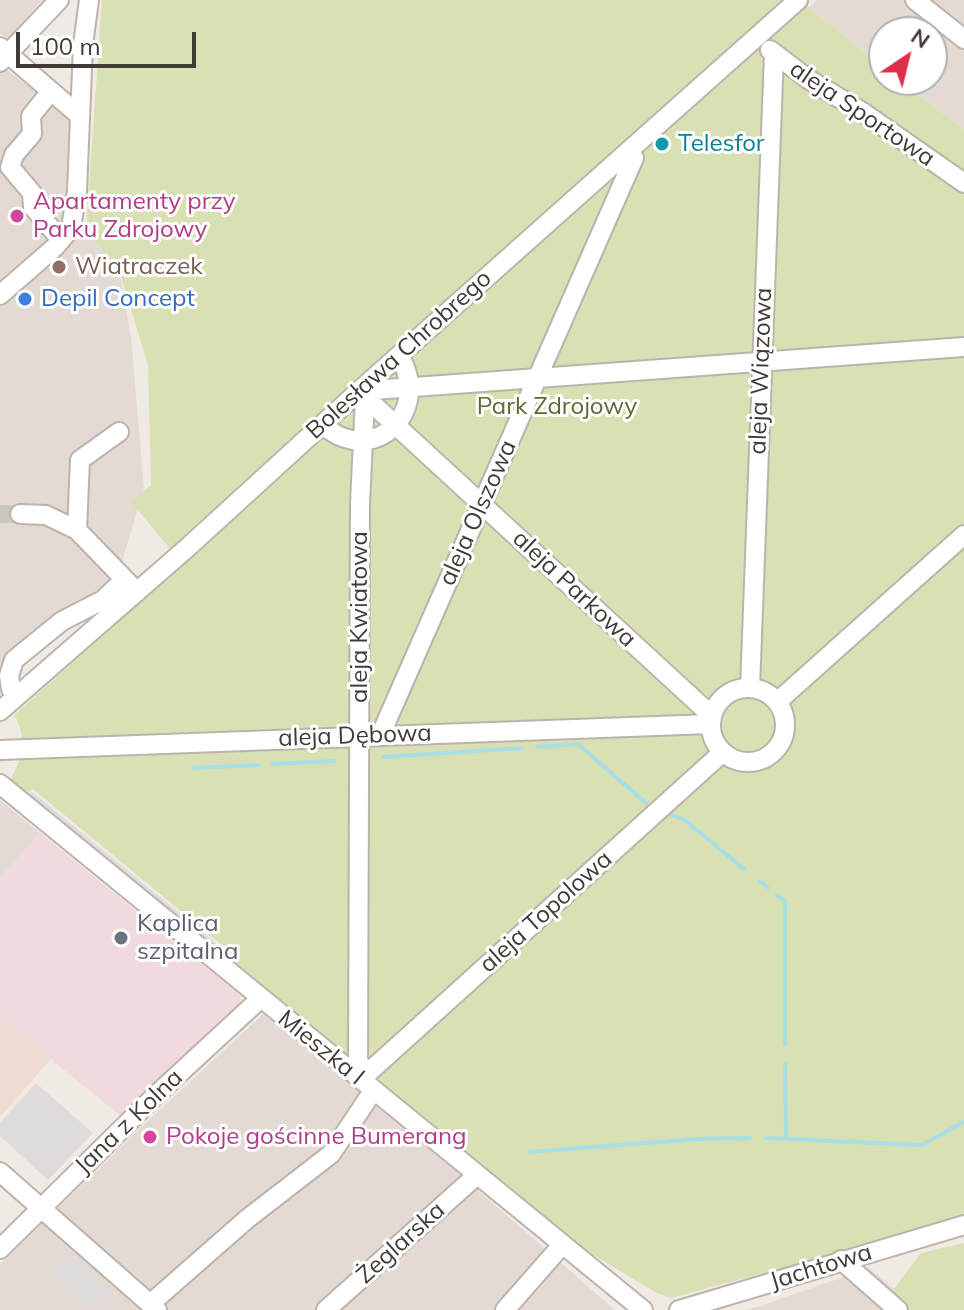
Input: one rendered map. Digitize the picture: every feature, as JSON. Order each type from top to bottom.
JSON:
[{"type":"street","points":[[59,0],[3,54],[80,116]]},
{"type":"street","points":[[0,295],[71,228],[76,202],[83,45],[89,0]]},
{"type":"street","name":"Bolesława Chrobrego","points":[[0,711],[130,586],[370,380],[798,0]]},
{"type":"street","points":[[915,0],[964,39]]},
{"type":"street","name":"aleja Sportowa","points":[[769,48],[964,183]]},
{"type":"street","name":"aleja Wiązowa","points":[[750,688],[769,48]]},
{"type":"street","points":[[51,91],[31,116],[32,134],[14,155],[10,167],[32,193],[33,207],[61,240]]},
{"type":"street","name":"aleja Olszowa","points":[[380,736],[634,158]]},
{"type":"street","points":[[369,393],[410,387],[964,347]]},
{"type":"street","points":[[329,430],[344,438],[361,441],[381,436],[395,425],[407,408],[410,387],[403,363]]},
{"type":"street","name":"aleja Parkowa","points":[[369,393],[395,425],[712,720]]},
{"type":"street","name":"aleja Kwiatowa","points":[[369,393],[361,441],[358,1063],[371,1082]]},
{"type":"street","points":[[77,530],[80,460],[119,432]]},
{"type":"street","points":[[16,696],[11,689],[9,676],[14,660],[62,621],[130,586],[77,530],[46,515],[20,514]]},
{"type":"street","points":[[777,702],[964,535]]},
{"type":"street","points":[[750,688],[769,695],[777,702],[785,724],[780,742],[774,750],[763,759],[748,762],[739,761],[723,752],[712,735],[712,720],[722,698],[740,689],[750,688]]},
{"type":"street","name":"aleja Dębowa","points":[[0,750],[712,720]]},
{"type":"street","name":"aleja Topolowa","points":[[154,1307],[247,1219],[331,1154],[371,1082],[723,752]]},
{"type":"street","name":"Mieszka I","points":[[0,784],[261,998],[371,1082],[477,1175],[643,1310]]},
{"type":"street","name":"Jana z Kolna","points":[[0,1249],[156,1095],[261,998]]},
{"type":"street","points":[[0,1172],[154,1307]]},
{"type":"street","name":"Żeglarska","points":[[326,1310],[477,1175]]},
{"type":"street","name":"Jachtowa","points":[[679,1310],[964,1225]]},
{"type":"street","points":[[505,1310],[562,1245]]},
{"type":"street","points":[[841,1260],[898,1310]]},
{"type":"shaded area","points":[[0,0],[42,0],[8,39],[0,33]]},
{"type":"shaded area","points":[[817,0],[964,0],[964,130],[920,96],[948,96],[948,16],[868,16],[868,54],[809,8]]},
{"type":"shaded area","points":[[0,65],[71,117],[64,222],[86,231],[119,270],[131,337],[144,488],[116,582],[0,677]]},
{"type":"shaded area","points":[[32,792],[218,945],[218,956],[23,796]]},
{"type":"shaded area","points":[[0,800],[40,833],[0,878]]},
{"type":"shaded area","points":[[40,833],[240,995],[241,1007],[122,1117],[0,1018],[0,878]]},
{"type":"shaded area","points":[[263,1014],[458,1173],[615,1310],[0,1310],[0,1264]]},
{"type":"shaded area","points":[[0,1018],[51,1059],[0,1117]]},
{"type":"shaded area","points":[[36,1083],[93,1133],[48,1180],[0,1136],[0,1123]]},
{"type":"shaded area","points":[[66,1252],[113,1294],[94,1310],[49,1272]]},
{"type":"shaded area","points":[[869,1268],[920,1310],[744,1310],[757,1307]]},
{"type":"green space","name":"Park Zdrojowy","points":[[102,0],[805,0],[809,8],[868,54],[868,96],[920,96],[964,130],[964,1219],[671,1298],[655,1292],[567,1239],[223,956],[222,945],[33,789],[25,793],[10,780],[22,748],[21,732],[14,715],[183,564],[131,502],[151,485],[148,365],[119,270],[86,231]]},
{"type":"green space","points":[[964,1243],[964,1310],[878,1310],[921,1253]]},
{"type":"waterway","points":[[537,747],[578,744],[647,804]]},
{"type":"waterway","points":[[384,757],[522,748]]},
{"type":"waterway","points":[[273,764],[334,761]]},
{"type":"waterway","points":[[193,768],[259,765]]},
{"type":"waterway","points":[[667,813],[685,820],[744,869]]},
{"type":"waterway","points":[[760,881],[767,887]]},
{"type":"waterway","points":[[777,895],[785,901],[785,1045]]},
{"type":"waterway","points":[[785,1064],[786,1138]]},
{"type":"waterway","points":[[766,1138],[922,1145],[964,1122]]},
{"type":"waterway","points":[[529,1152],[750,1138]]},
{"type":"tunnel","points":[[0,514],[20,514]]},
{"type":"place","name":"Telesfor","points":[[662,144]]},
{"type":"place","name":"Apartamenty przy Parku Zdrojowy","points":[[17,216]]},
{"type":"place","name":"Wiatraczek","points":[[59,267]]},
{"type":"place","name":"Depil Concept","points":[[25,299]]},
{"type":"place","name":"Kaplica szpitalna","points":[[121,938]]},
{"type":"place","name":"Pokoje gościnne Bumerang","points":[[150,1137]]}]
